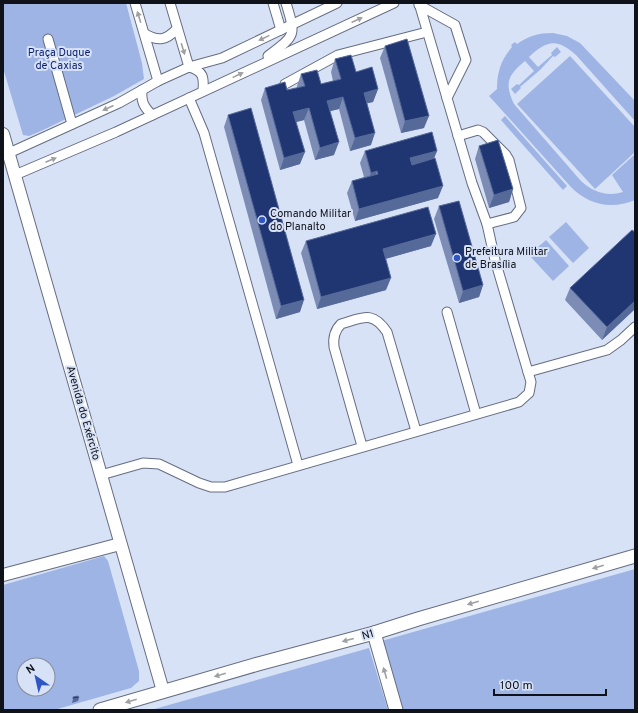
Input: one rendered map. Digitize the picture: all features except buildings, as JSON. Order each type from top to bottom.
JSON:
[{"type":"highway","name":"N1","points":[[100,710],[258,664],[374,633],[635,556]]},
{"type":"highway","points":[[374,633],[396,710]]},
{"type":"main road","name":"Avenida do Exército","points":[[3,134],[163,692]]},
{"type":"main road","points":[[3,575],[120,544]]},
{"type":"street","points":[[135,3],[158,81]]},
{"type":"street","points":[[170,3],[189,67]]},
{"type":"street","points":[[273,3],[281,30]]},
{"type":"street","points":[[255,67],[290,39],[292,34],[292,25],[286,3]]},
{"type":"street","points":[[9,153],[119,103],[158,81],[189,67],[222,58],[337,3]]},
{"type":"street","points":[[15,176],[189,98],[391,3]]},
{"type":"street","points":[[101,475],[143,463],[159,464],[199,483],[211,487],[225,487],[362,446],[519,402],[529,393],[531,382],[495,260],[487,224],[472,183],[419,4]]},
{"type":"street","points":[[419,4],[454,25],[466,60],[447,98]]},
{"type":"street","points":[[145,34],[152,39],[163,39],[178,29]]},
{"type":"street","points":[[284,84],[338,55],[427,32]]},
{"type":"street","points":[[48,39],[72,124]]},
{"type":"street","points":[[189,67],[196,69],[203,77],[203,91]]},
{"type":"street","points":[[142,90],[141,100],[145,109],[152,115]]},
{"type":"street","points":[[189,98],[204,133],[298,465]]},
{"type":"street","points":[[458,136],[478,130],[483,132],[506,155],[509,160],[521,208],[514,217],[487,224]]},
{"type":"street","points":[[447,312],[476,414]]},
{"type":"street","points":[[362,446],[334,347],[333,340],[338,327],[341,324],[367,317],[374,318],[382,323],[388,332],[416,431]]},
{"type":"street","points":[[528,372],[607,350],[635,327]]},
{"type":"green space","name":"Praça Duque de Caxias","points":[[3,3],[126,3],[142,63],[144,79],[114,96],[41,131],[29,136],[23,135],[3,68]]},
{"type":"green space","points":[[553,33],[567,36],[580,43],[635,101],[635,121],[576,55],[563,46],[552,43],[541,47],[529,57],[538,67],[552,55],[551,53],[557,47],[561,52],[555,57],[553,56],[540,70],[520,87],[521,88],[515,94],[511,89],[517,84],[519,85],[534,71],[525,61],[511,75],[509,80],[509,90],[514,104],[581,181],[595,191],[606,194],[623,192],[612,175],[634,155],[635,200],[617,205],[609,205],[600,204],[584,198],[570,186],[489,96],[497,89],[500,66],[512,47],[511,45],[515,42],[517,44],[534,36]]},
{"type":"green space","points":[[570,56],[635,127],[635,152],[595,189],[517,104]]},
{"type":"green space","points":[[505,116],[567,186],[563,190],[501,120]]},
{"type":"green space","points":[[566,222],[589,248],[573,263],[549,237]]},
{"type":"green space","points":[[546,240],[569,266],[553,281],[529,255]]},
{"type":"green space","points":[[104,556],[108,561],[139,671],[139,681],[131,688],[54,710],[3,710],[3,585]]},
{"type":"green space","points":[[635,569],[635,710],[399,710],[378,642]]},
{"type":"green space","points":[[369,648],[388,710],[151,710]]},
{"type":"place","name":"Comando Militar do Planalto","points":[[262,220]]},
{"type":"place","name":"Prefeitura Militar de Brasília","points":[[457,258]]}]
